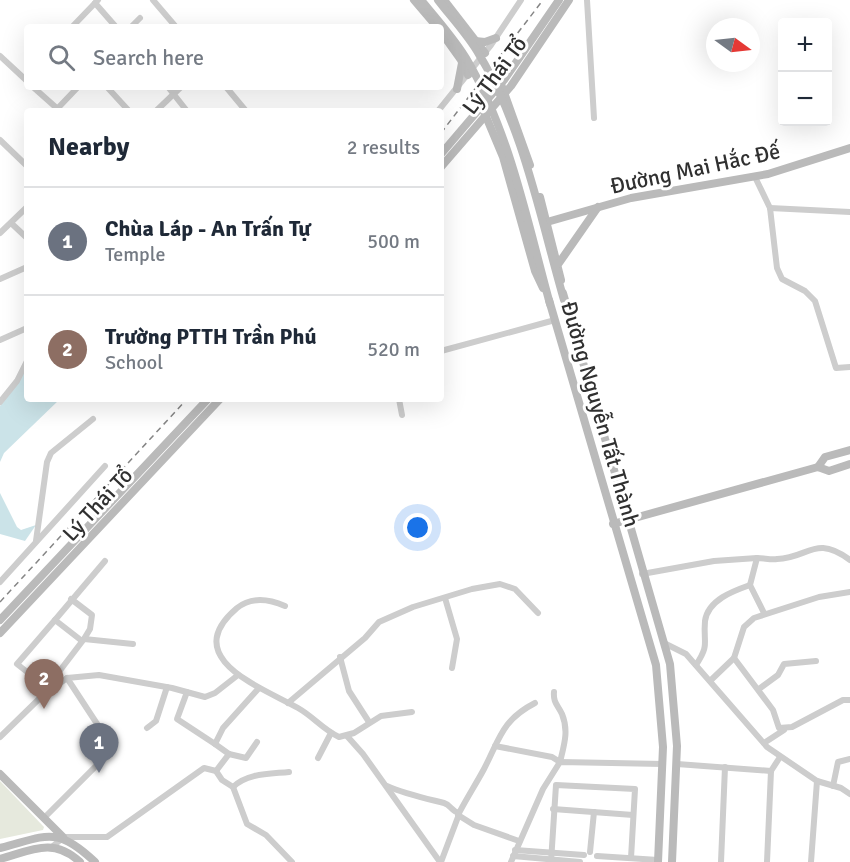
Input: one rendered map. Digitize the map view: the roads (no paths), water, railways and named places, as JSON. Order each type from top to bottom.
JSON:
[{"type":"main road","points":[[414,0],[434,24]]},
{"type":"main road","name":"Đường Nguyễn Tất Thành","points":[[421,0],[440,24]]},
{"type":"main road","name":"Đường Nguyễn Tất Thành","points":[[438,0],[476,50],[505,110],[521,151],[642,574],[664,643],[675,706],[677,764],[672,862]]},
{"type":"main road","points":[[444,0],[485,53]]},
{"type":"main road","name":"Lý Thái Tổ","points":[[444,151],[501,84],[559,0]]},
{"type":"main road","name":"Lý Thái Tổ","points":[[444,164],[476,130],[505,94],[569,0]]},
{"type":"main road","points":[[449,43],[461,40],[465,28]]},
{"type":"main road","name":"Đường Nguyễn Tất Thành","points":[[444,30],[465,57],[482,89],[508,156],[593,456],[656,665],[662,708],[663,764],[658,861]]},
{"type":"main road","points":[[444,36],[461,60],[468,75]]},
{"type":"main road","points":[[475,41],[485,42],[496,38]]},
{"type":"main road","points":[[457,89],[462,72],[461,60]]},
{"type":"main road","points":[[510,108],[514,82]]},
{"type":"main road","points":[[501,84],[515,119],[559,263],[564,300]]},
{"type":"main road","points":[[482,107],[496,139],[535,271],[550,304]]},
{"type":"main road","points":[[491,127],[502,116],[515,119]]},
{"type":"main road","points":[[476,130],[486,131],[496,139]]},
{"type":"main road","name":"Đường Mai Hắc Đế","points":[[547,222],[631,198],[755,177],[850,148]]},
{"type":"main road","points":[[559,263],[599,207]]},
{"type":"main road","name":"Lý Thái Tổ","points":[[0,633],[197,417],[206,402]]},
{"type":"main road","name":"Lý Thái Tổ","points":[[0,620],[197,417],[216,402]]},
{"type":"main road","points":[[818,467],[825,457],[850,450]]},
{"type":"main road","points":[[593,456],[607,452]]},
{"type":"main road","points":[[613,524],[818,467],[828,471],[850,465]]},
{"type":"main road","points":[[650,642],[664,643]]},
{"type":"main road","points":[[0,774],[64,837],[95,862]]},
{"type":"main road","points":[[0,848],[51,835],[64,837]]},
{"type":"main road","points":[[0,859],[14,859],[53,846],[67,851],[80,862]]},
{"type":"street","points":[[441,108],[485,53],[521,0]]},
{"type":"street","points":[[587,0],[594,118]]},
{"type":"street","points":[[75,24],[97,1],[114,24]]},
{"type":"street","points":[[155,2],[173,24]]},
{"type":"street","points":[[134,24],[140,18]]},
{"type":"street","points":[[0,56],[24,76]]},
{"type":"street","points":[[36,90],[56,108]]},
{"type":"street","points":[[60,108],[75,90]]},
{"type":"street","points":[[110,90],[126,108]]},
{"type":"street","points":[[170,90],[185,108]]},
{"type":"street","points":[[159,108],[178,90]]},
{"type":"street","points":[[228,90],[244,108]]},
{"type":"street","points":[[0,140],[24,163]]},
{"type":"street","points":[[755,177],[770,208],[777,268],[782,279],[805,291],[815,301],[836,368],[850,367]]},
{"type":"street","points":[[770,208],[850,212]]},
{"type":"street","points":[[0,233],[24,210]]},
{"type":"street","points":[[11,223],[24,235]]},
{"type":"street","points":[[0,279],[24,268]]},
{"type":"street","points":[[444,350],[555,320]]},
{"type":"street","points":[[0,340],[24,329]]},
{"type":"street","points":[[0,402],[17,381],[24,367]]},
{"type":"street","points":[[400,402],[402,415]]},
{"type":"street","points":[[36,542],[47,462],[51,453],[93,419]]},
{"type":"street","points":[[0,582],[105,466]]},
{"type":"street","points":[[642,574],[714,561],[758,558],[779,560],[806,550],[827,548],[835,549],[850,560]]},
{"type":"street","points":[[758,558],[750,585],[764,613]]},
{"type":"street","points":[[50,690],[17,664],[105,561]]},
{"type":"street","points":[[288,703],[365,638],[379,622],[412,607],[493,584],[508,585],[521,594],[538,613]]},
{"type":"street","points":[[696,665],[706,650],[705,619],[722,596],[750,585]]},
{"type":"street","points":[[710,681],[734,658],[744,627],[764,613],[850,591]]},
{"type":"street","points":[[445,598],[457,639],[452,668]]},
{"type":"street","points":[[50,690],[52,681],[90,629],[92,615],[71,599]]},
{"type":"street","points":[[285,606],[270,600],[247,602],[220,624],[215,637],[217,646],[238,675],[310,715],[316,724],[332,733],[347,736],[440,862]]},
{"type":"street","points":[[55,620],[83,640],[133,644]]},
{"type":"street","points":[[664,643],[686,654],[764,743],[780,757],[817,781],[850,794]]},
{"type":"street","points":[[340,657],[350,691],[369,722]]},
{"type":"street","points":[[734,658],[773,710],[779,728],[784,730]]},
{"type":"street","points":[[759,689],[778,675],[784,664],[816,661]]},
{"type":"street","points":[[0,737],[50,690],[67,678],[91,674],[167,687],[205,697],[215,693],[238,675]]},
{"type":"street","points":[[44,818],[103,759],[109,746],[105,736],[67,678]]},
{"type":"street","points":[[147,728],[156,721],[167,687]]},
{"type":"street","points":[[215,744],[223,728],[259,688]]},
{"type":"street","points":[[187,692],[177,719],[229,754],[246,758],[257,742]]},
{"type":"street","points":[[554,692],[554,701],[566,728],[560,762],[543,789],[513,856],[631,858],[658,861]]},
{"type":"street","points":[[764,743],[784,730],[843,700],[850,699]]},
{"type":"street","points":[[440,862],[459,815],[499,734],[513,716],[535,703]]},
{"type":"street","points":[[347,736],[369,722],[393,713],[412,712]]},
{"type":"street","points":[[318,758],[332,733]]},
{"type":"street","points":[[495,746],[552,757],[560,762],[588,760],[663,764]]},
{"type":"street","points":[[216,771],[229,754]]},
{"type":"street","points":[[767,862],[771,771],[780,757]]},
{"type":"street","points":[[833,786],[838,762],[850,759]]},
{"type":"street","points":[[677,764],[771,771]]},
{"type":"street","points":[[53,846],[64,837],[107,837],[204,768],[216,771],[222,780],[233,787],[247,824],[267,836],[292,862]]},
{"type":"street","points":[[721,862],[725,768]]},
{"type":"street","points":[[233,787],[251,777],[289,772]]},
{"type":"street","points":[[811,862],[817,781]]},
{"type":"street","points":[[551,858],[556,785],[635,789],[631,858]]},
{"type":"street","points":[[386,786],[400,792],[445,803],[459,815],[519,840]]},
{"type":"street","points":[[553,809],[633,815]]},
{"type":"street","points":[[584,858],[594,812]]},
{"type":"water","points":[[24,370],[24,402],[57,402],[4,453],[0,462],[0,406]]},
{"type":"water","points":[[0,493],[17,527],[21,530],[36,525],[25,541],[0,534]]},
{"type":"railway","points":[[444,129],[543,0]]},
{"type":"railway","points":[[0,602],[184,402]]},
{"type":"place","name":"Trường PTTH Trần Phú","points":[[44,709]]},
{"type":"place","name":"Chùa Láp - An Trấn Tự","points":[[99,773]]}]
